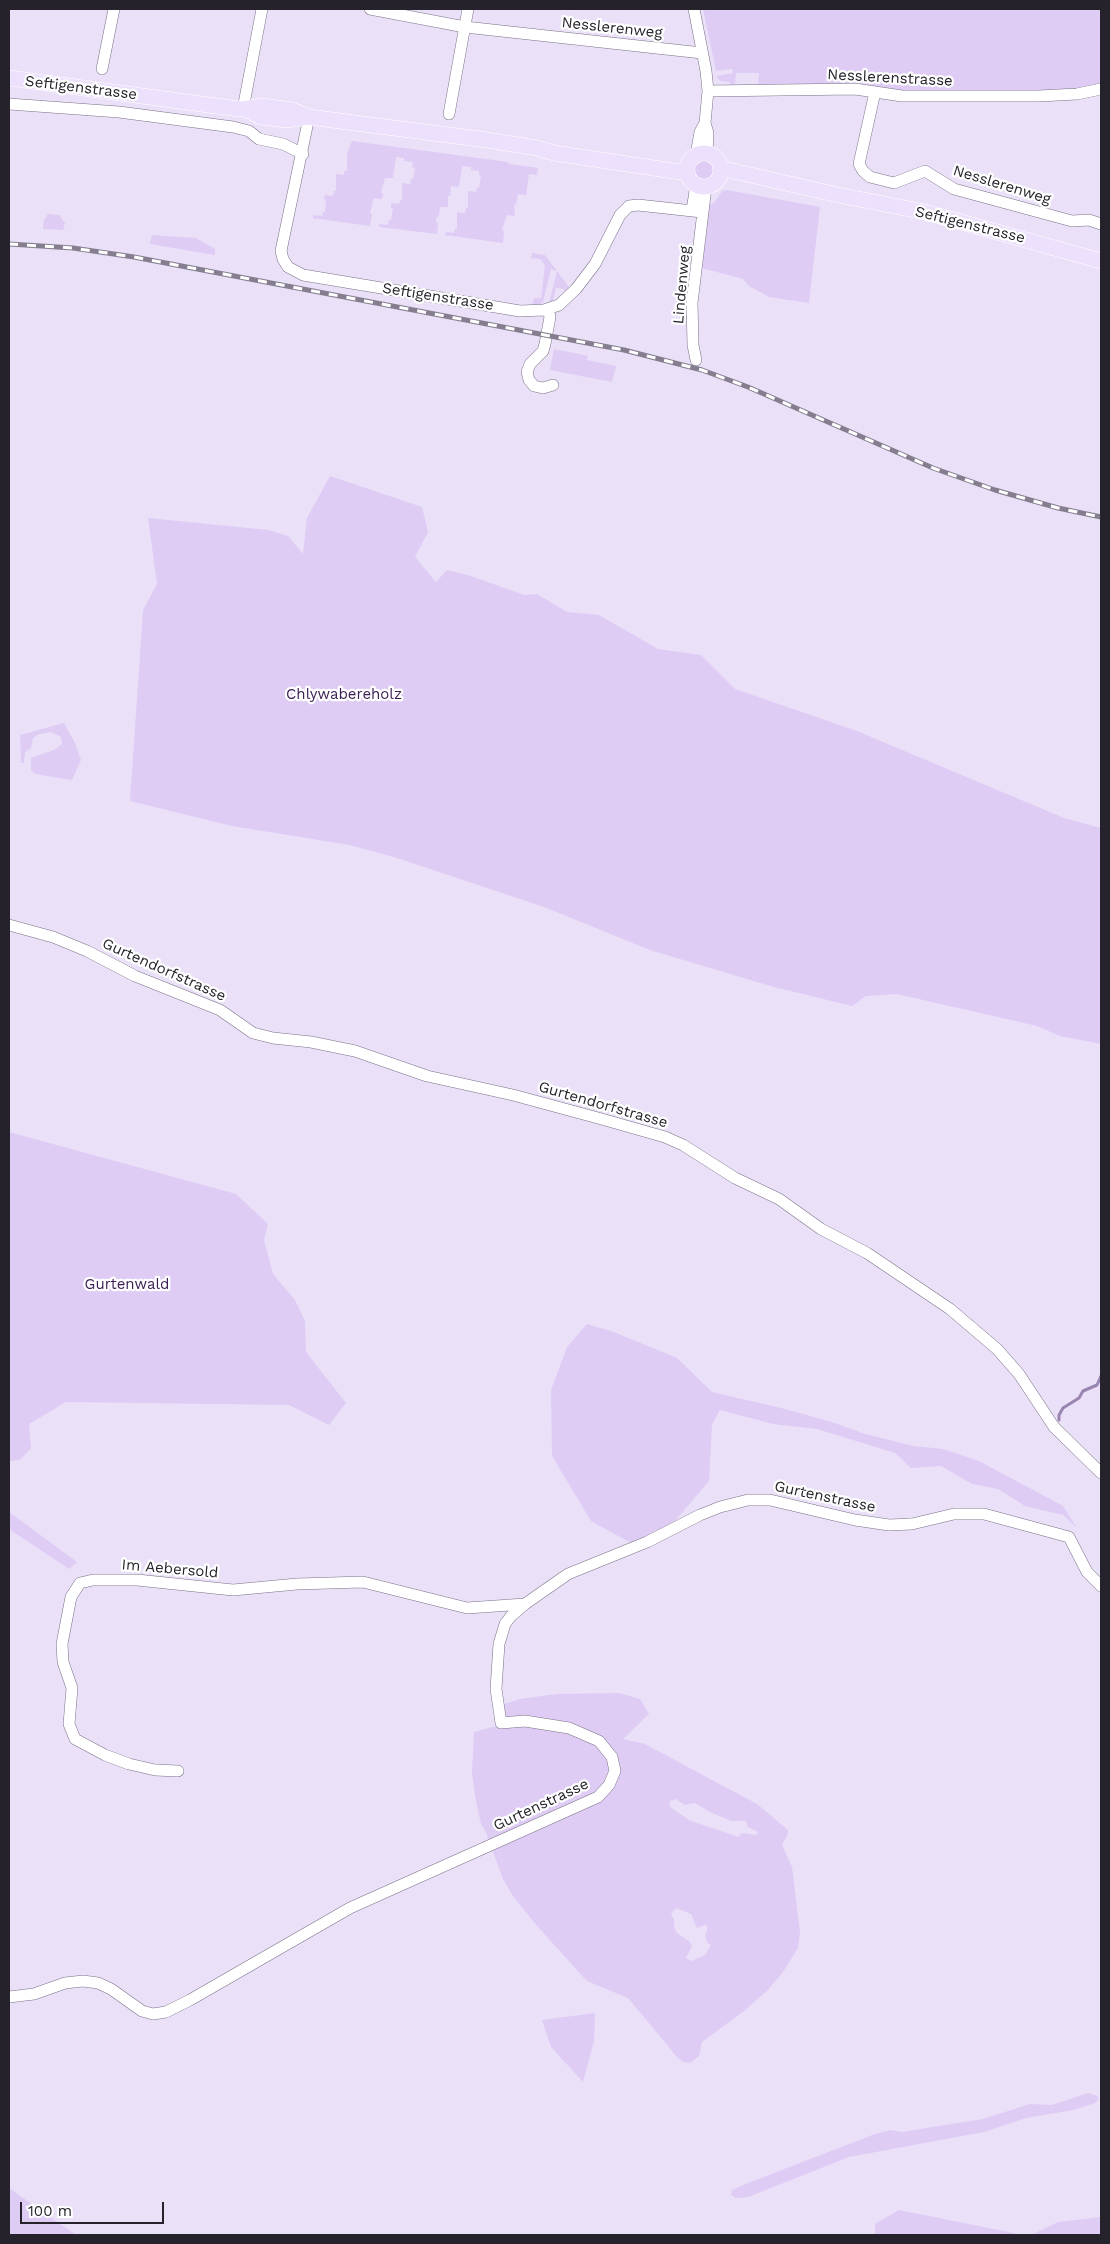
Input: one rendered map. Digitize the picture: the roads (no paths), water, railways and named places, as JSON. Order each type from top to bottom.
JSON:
[{"type":"main road","name":"Seftigenstrasse","points":[[9,78],[243,109],[263,106],[292,110],[309,117],[537,148],[554,153],[697,169]]},
{"type":"main road","points":[[716,159],[719,173],[715,182],[697,169],[716,159]]},
{"type":"main road","name":"Seftigenstrasse","points":[[719,173],[925,212],[1101,261]]},
{"type":"street","points":[[102,68],[114,9]]},
{"type":"street","points":[[243,109],[262,9]]},
{"type":"street","name":"Nesslerenweg","points":[[370,9],[465,27],[702,53]]},
{"type":"street","points":[[449,114],[468,9]]},
{"type":"street","name":"Lindenweg","points":[[694,9],[708,91],[705,123],[708,133],[697,169],[697,211],[700,244],[692,303],[693,346],[696,360]]},
{"type":"street","name":"Nesslerenstrasse","points":[[708,91],[856,89],[902,96],[1054,96],[1101,89]]},
{"type":"street","name":"Nesslerenweg","points":[[875,92],[859,164],[870,177],[894,183],[925,171],[954,189],[1072,221],[1089,220],[1101,224]]},
{"type":"street","points":[[9,104],[119,112],[233,127],[249,131],[259,139],[283,144],[303,154]]},
{"type":"street","name":"Seftigenstrasse","points":[[309,117],[303,154],[282,245],[283,260],[292,270],[303,275],[520,311],[548,309],[559,305],[576,290],[595,264],[620,215],[627,208],[638,205],[697,211]]},
{"type":"street","points":[[548,309],[550,317],[543,351],[530,364],[526,372],[528,380],[537,387],[553,385]]},
{"type":"street","name":"Gurtendorfstrasse","points":[[9,925],[53,937],[86,951],[135,976],[220,1010],[252,1033],[355,1051],[427,1076],[513,1095],[588,1115],[665,1137],[682,1145],[735,1178],[779,1199],[821,1229],[867,1253],[950,1309],[997,1349],[1019,1374],[1054,1427],[1101,1473]]},
{"type":"street","name":"Gurtenstrasse","points":[[9,1997],[34,1994],[65,1983],[83,1981],[111,1989],[142,2011],[153,2014],[166,2012],[350,1908],[598,1797],[609,1785],[615,1771],[612,1757],[599,1742],[569,1728],[525,1721],[501,1723],[496,1689],[500,1639],[505,1624],[525,1604],[568,1574],[647,1542],[700,1514],[720,1507],[760,1500],[786,1503],[855,1520],[889,1525],[912,1524],[954,1514],[984,1514],[1069,1538],[1087,1572],[1101,1586]]},
{"type":"street","name":"Im Aebersold","points":[[178,1771],[155,1770],[130,1764],[105,1755],[75,1739],[69,1724],[72,1688],[63,1662],[62,1644],[71,1597],[80,1583],[92,1580],[137,1580],[240,1590],[307,1584],[364,1582],[467,1608],[525,1604]]},
{"type":"waterway","points":[[1059,1420],[1059,1415],[1063,1408],[1079,1398],[1083,1391],[1097,1385],[1101,1376]]},
{"type":"railway","points":[[9,244],[73,248],[134,257],[624,350],[702,370],[748,387],[933,468],[995,490],[1058,508],[1101,517]]},
{"type":"park label","name":"Chlywabereholz","points":[[344,695]]},
{"type":"park label","name":"Gurtenwald","points":[[127,1285]]}]
